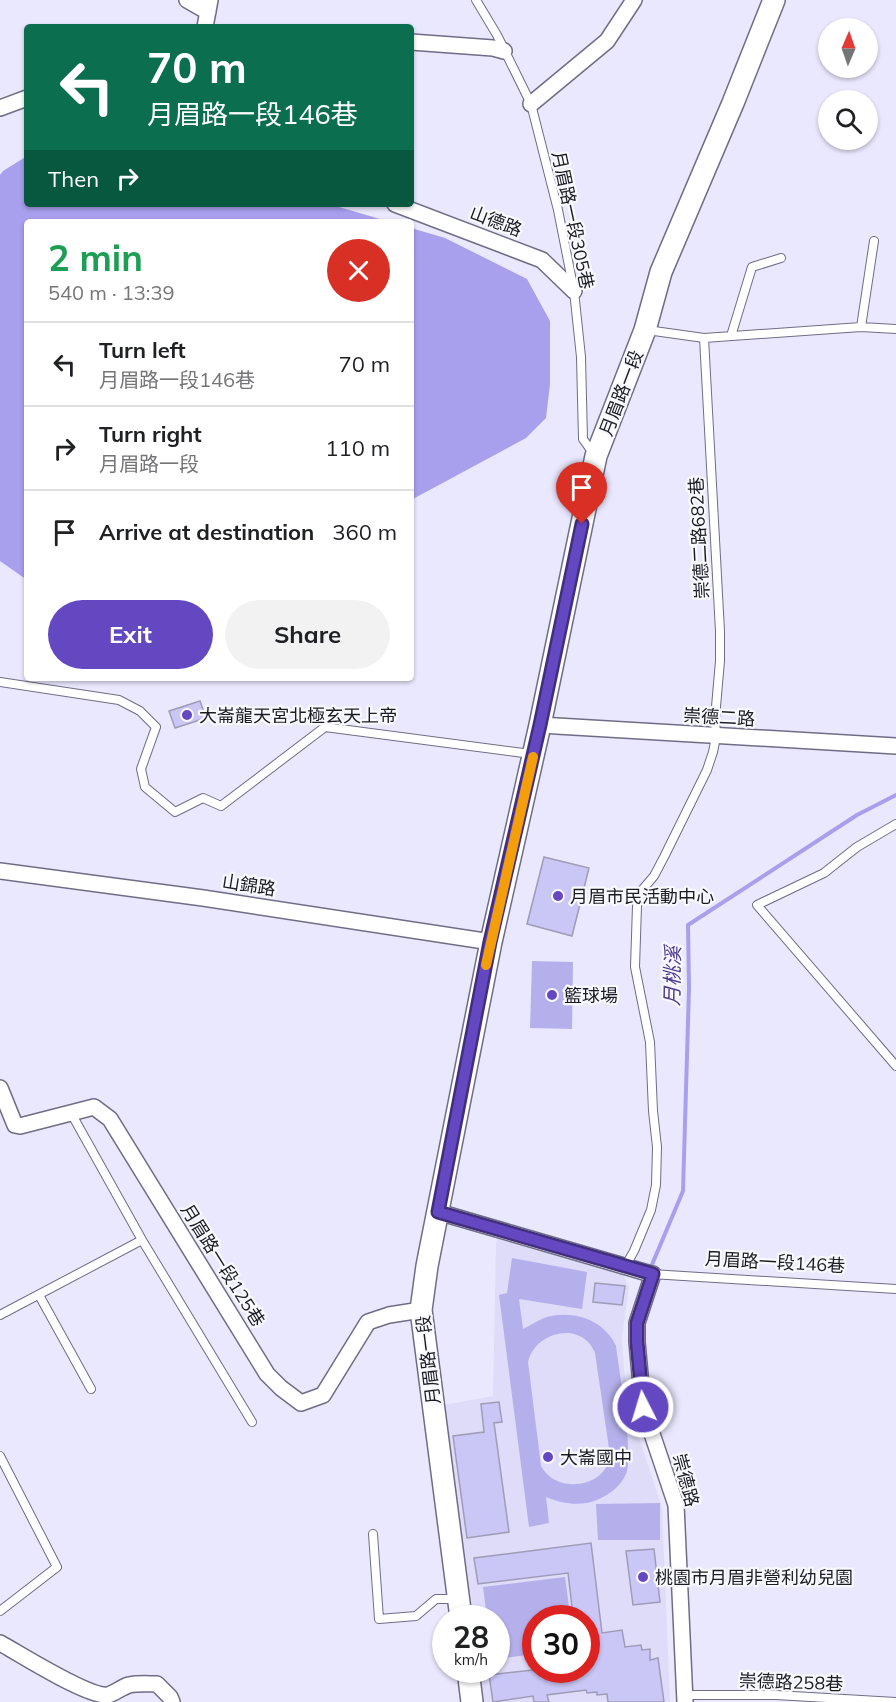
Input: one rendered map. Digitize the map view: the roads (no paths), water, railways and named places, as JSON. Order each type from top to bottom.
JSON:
[{"type":"street","points":[[187,0],[208,13]]},
{"type":"street","points":[[531,104],[608,41],[634,0]]},
{"type":"street","name":"月眉路一段","points":[[459,1605],[421,1310],[426,1266],[490,942],[540,725],[596,456],[645,330],[661,272],[734,103],[774,0]]},
{"type":"street","points":[[414,42],[493,48],[504,51]]},
{"type":"street","points":[[0,108],[24,99]]},
{"type":"street","name":"山德路","points":[[403,207],[542,260],[574,291]]},
{"type":"street","name":"崇德二路","points":[[540,725],[896,746]]},
{"type":"street","name":"山錦路","points":[[0,871],[203,898],[490,942]]},
{"type":"street","name":"月眉路一段125巷","points":[[0,1088],[15,1125],[94,1107],[110,1119],[267,1374],[300,1403],[322,1395],[368,1322],[389,1315],[421,1310]]},
{"type":"street","points":[[438,1212],[652,1274]]},
{"type":"street","name":"崇德路","points":[[652,1274],[637,1323],[637,1342],[643,1407],[676,1505],[685,1699]]},
{"type":"street","points":[[0,1643],[48,1671],[95,1694],[109,1695],[128,1686],[157,1684],[172,1702]]},
{"type":"street","points":[[470,1683],[472,1702]]},
{"type":"lane","name":"月眉路一段305巷","points":[[476,0],[497,35],[531,104],[558,210],[574,291],[581,357],[583,439],[596,456]]},
{"type":"lane","points":[[861,327],[874,242]]},
{"type":"lane","points":[[731,336],[752,267],[781,258]]},
{"type":"lane","points":[[645,330],[705,339],[861,327],[896,330]]},
{"type":"lane","name":"崇德二路682巷","points":[[629,1266],[651,1210],[656,1185],[657,1147],[652,1111],[650,1042],[635,967],[637,906],[642,890],[659,867],[707,770],[716,737],[720,631],[705,339]]},
{"type":"lane","points":[[0,682],[119,700],[140,711],[156,727],[141,769],[145,786],[175,812],[203,798],[220,806],[324,727],[533,754]]},
{"type":"lane","points":[[896,824],[857,847],[824,873],[757,905],[896,1066]]},
{"type":"lane","points":[[70,1112],[142,1240],[252,1422]]},
{"type":"lane","points":[[0,1315],[142,1240]]},
{"type":"lane","name":"月眉路一段146巷","points":[[652,1274],[896,1289]]},
{"type":"lane","points":[[39,1295],[91,1389]]},
{"type":"lane","points":[[0,1456],[57,1567],[0,1611]]},
{"type":"lane","points":[[373,1534],[379,1619],[416,1616],[436,1599],[450,1605]]},
{"type":"lane","name":"崇德路258巷","points":[[685,1699],[776,1695],[896,1701]]},
{"type":"waterway","name":"月桃溪","points":[[651,1267],[683,1191],[689,988],[688,925],[857,815],[896,795]]},
{"type":"place","name":"大崙龍天宮北極玄天上帝","points":[[187,715]]},
{"type":"place","name":"月眉市民活動中心","points":[[558,896]]},
{"type":"place","name":"籃球場","points":[[552,995]]},
{"type":"place","name":"大崙國中","points":[[548,1457]]},
{"type":"place","name":"桃園市月眉非營利幼兒園","points":[[643,1577]]}]
